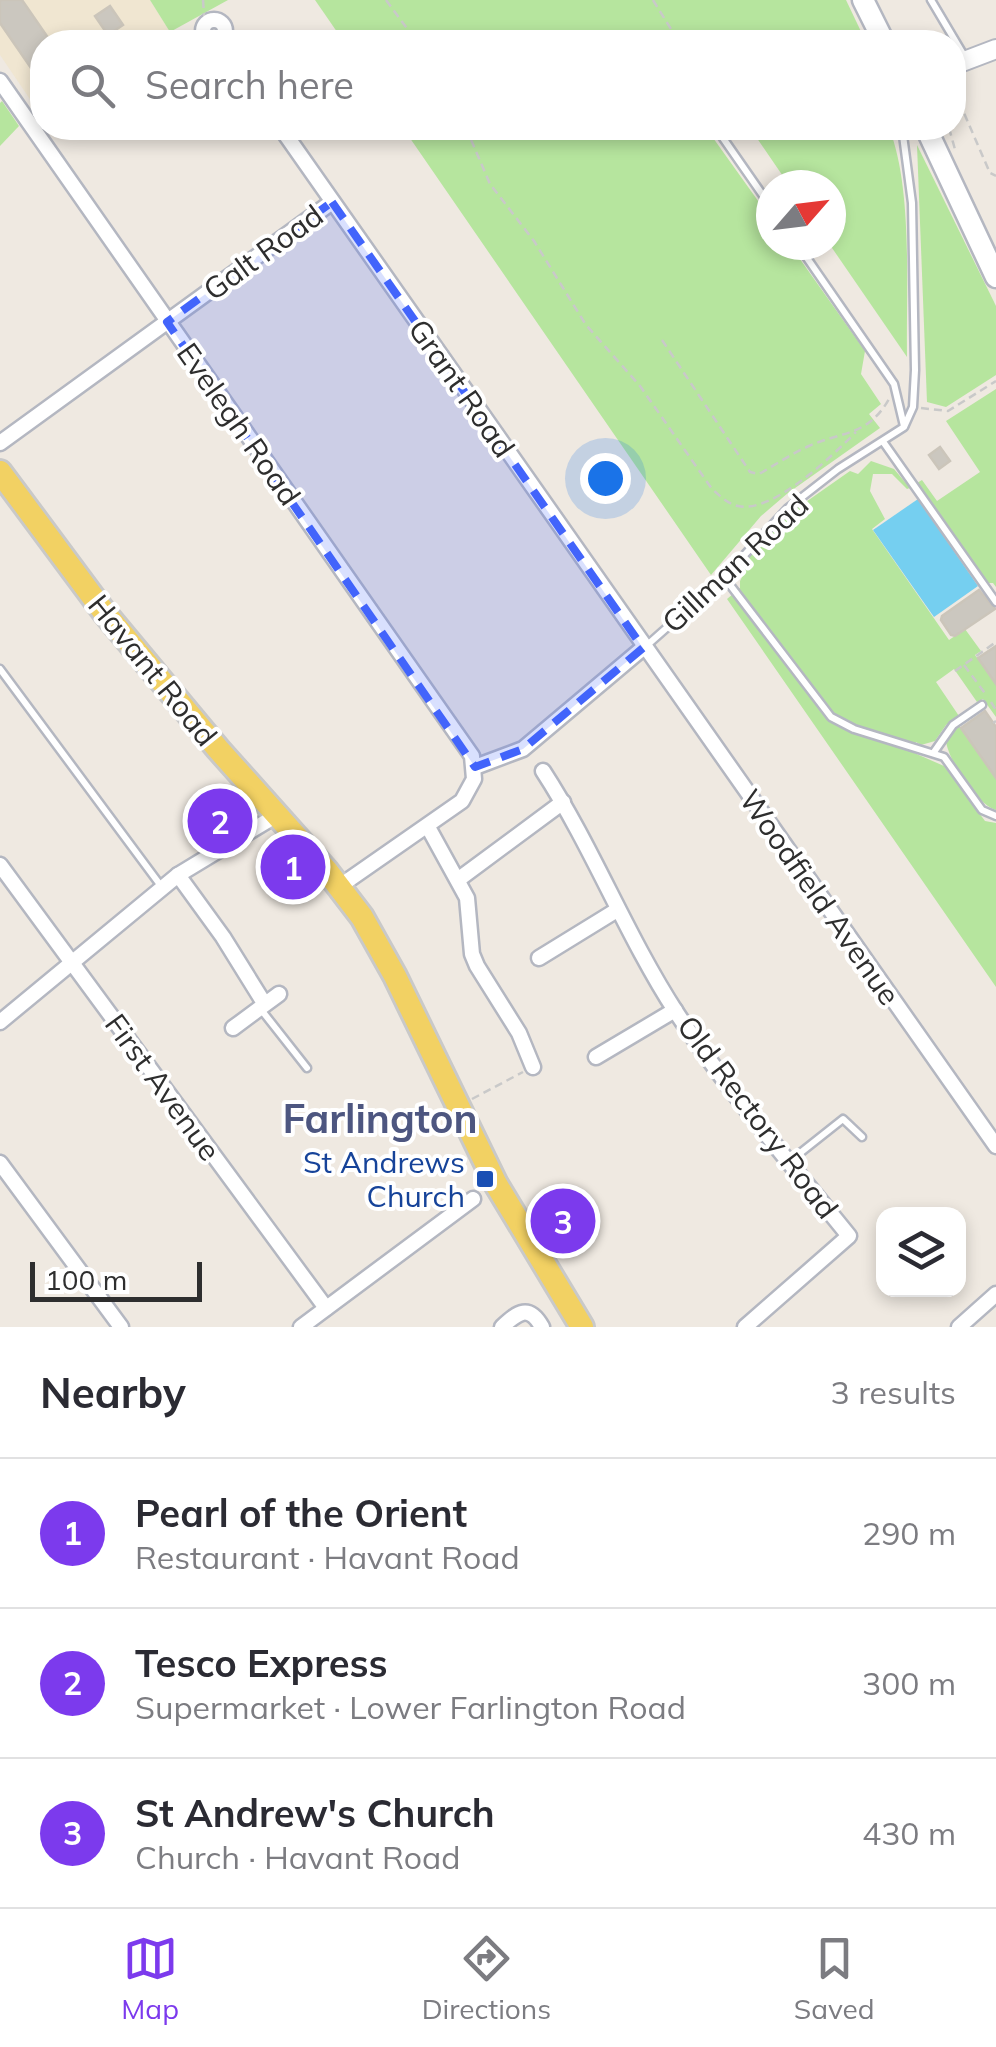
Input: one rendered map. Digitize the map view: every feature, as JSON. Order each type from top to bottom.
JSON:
[{"type":"main road","points":[[863,0],[878,30]]},
{"type":"main road","points":[[932,140],[996,278]]},
{"type":"main road","name":"Havant Road","points":[[0,472],[104,612],[340,886],[378,944],[496,1184],[582,1327]]},
{"type":"street","points":[[210,20],[223,24],[225,30]]},
{"type":"street","points":[[966,61],[996,49]]},
{"type":"street","name":"Evelegh Road","points":[[0,81],[30,125]]},
{"type":"street","name":"Evelegh Road","points":[[41,140],[472,756],[475,768]]},
{"type":"street","name":"Grant Road","points":[[288,140],[644,648]]},
{"type":"street","name":"Galt Road","points":[[0,443],[332,202]]},
{"type":"street","name":"Gillman Road","points":[[475,768],[523,750],[644,648]]},
{"type":"street","name":"Woodfield Avenue","points":[[644,648],[996,1146]]},
{"type":"street","points":[[340,886],[462,801],[470,790],[475,768]]},
{"type":"street","name":"Old Rectory Road","points":[[543,771],[675,1010],[724,1082],[849,1236],[745,1327]]},
{"type":"street","points":[[459,879],[563,802]]},
{"type":"street","points":[[0,1022],[178,874],[276,815]]},
{"type":"street","points":[[428,827],[468,898],[472,954],[477,966],[520,1033],[533,1067]]},
{"type":"street","name":"First Avenue","points":[[0,865],[326,1308]]},
{"type":"street","points":[[178,874],[223,937],[261,1004]]},
{"type":"street","points":[[539,958],[617,910]]},
{"type":"street","points":[[233,1028],[279,994]]},
{"type":"street","points":[[596,1057],[675,1010]]},
{"type":"street","points":[[0,1163],[121,1327]]},
{"type":"street","points":[[300,1327],[473,1199]]},
{"type":"street","points":[[959,1327],[996,1294]]},
{"type":"street","points":[[502,1327],[518,1312],[528,1311],[542,1327]]},
{"type":"lane","points":[[931,0],[945,30]]},
{"type":"lane","points":[[724,140],[756,185]]},
{"type":"lane","points":[[904,140],[912,204],[915,370],[912,408],[904,427]]},
{"type":"lane","points":[[808,260],[894,384],[904,427]]},
{"type":"lane","name":"Gillman Road","points":[[644,648],[724,577],[788,508],[838,469],[904,427]]},
{"type":"lane","points":[[884,442],[996,602]]},
{"type":"lane","points":[[724,577],[831,717],[854,729],[934,752],[952,766],[982,810],[996,816]]},
{"type":"lane","points":[[0,669],[162,888]]},
{"type":"lane","points":[[934,752],[953,726],[982,705]]},
{"type":"lane","points":[[261,1004],[308,1068]]},
{"type":"lane","points":[[789,1162],[843,1118],[862,1136]]},
{"type":"path","points":[[203,0],[204,15],[210,20]]},
{"type":"path","points":[[386,0],[408,30]]},
{"type":"path","points":[[653,0],[671,30]]},
{"type":"path","points":[[966,118],[990,173],[996,176]]},
{"type":"path","points":[[471,140],[490,184],[534,242],[586,325],[640,386],[712,489],[727,502],[740,507],[771,501],[875,420],[888,402],[894,384]]},
{"type":"path","points":[[662,340],[750,472],[759,474],[804,448],[856,432]]},
{"type":"path","points":[[912,408],[948,411],[996,380]]},
{"type":"path","points":[[955,671],[996,642]]},
{"type":"path","points":[[964,664],[996,710]]},
{"type":"path","points":[[475,1097],[533,1067]]},
{"type":"highlighted area","points":[[332,202],[643,648],[523,749],[475,767],[167,322]]},
{"type":"shaded area","points":[[0,0],[150,0],[169,30],[30,30],[30,99],[0,55]]},
{"type":"green space","points":[[150,0],[228,0],[174,30],[169,30]]},
{"type":"green space","points":[[315,0],[846,0],[860,30],[336,30]]},
{"type":"green space","points":[[0,103],[19,126],[0,146]]},
{"type":"green space","points":[[411,140],[715,140],[756,198],[756,260],[801,260],[865,351],[861,374],[881,404],[869,414],[880,428],[761,516],[711,575]]},
{"type":"green space","points":[[758,140],[893,140],[905,209],[907,357],[840,260],[846,260],[846,170],[779,170]]},
{"type":"green space","points":[[917,145],[996,306],[996,375],[946,407],[927,402]]},
{"type":"green space","points":[[996,389],[996,587],[986,583],[917,483],[922,480],[937,501],[980,472],[946,421]]},
{"type":"green space","points":[[871,461],[894,469],[910,488],[892,474],[873,474],[870,491],[885,519],[872,529],[949,640],[965,629],[981,651],[975,655],[996,684],[996,717],[983,699],[977,702],[954,669],[936,682],[959,716],[946,725],[935,741],[921,745],[916,742],[912,752],[944,766],[985,821],[996,823],[996,987],[727,599],[740,588],[745,571],[741,565],[793,511],[850,471],[858,474]]},
{"type":"green space","points":[[959,726],[996,778],[996,810],[972,791],[952,759],[946,741]]},
{"type":"water","points":[[918,499],[978,586],[934,617],[873,530]]},
{"type":"building","points":[[0,0],[22,0],[43,30],[30,30],[30,67],[0,23]]},
{"type":"building","points":[[110,6],[123,25],[105,30],[95,16]]},
{"type":"building","points":[[940,447],[950,461],[939,469],[929,455]]},
{"type":"building","points":[[979,590],[995,609],[951,635],[942,616]]},
{"type":"building","points":[[996,646],[996,684],[978,658]]},
{"type":"building","points":[[985,711],[996,727],[996,778],[961,728]]},
{"type":"building","points":[[296,858],[303,869],[289,877],[283,865]]},
{"type":"building","points":[[557,1203],[580,1229],[568,1240],[545,1214]]},
{"type":"place","name":"Tesco Express","points":[[220,821]]},
{"type":"place","name":"Pearl of the Orient","points":[[293,867]]},
{"type":"place","name":"St Andrews Church","points":[[485,1179]]},
{"type":"place","name":"St Andrew's Church","points":[[563,1221]]},
{"type":"district","name":"Farlington","points":[[380,1118]]}]
